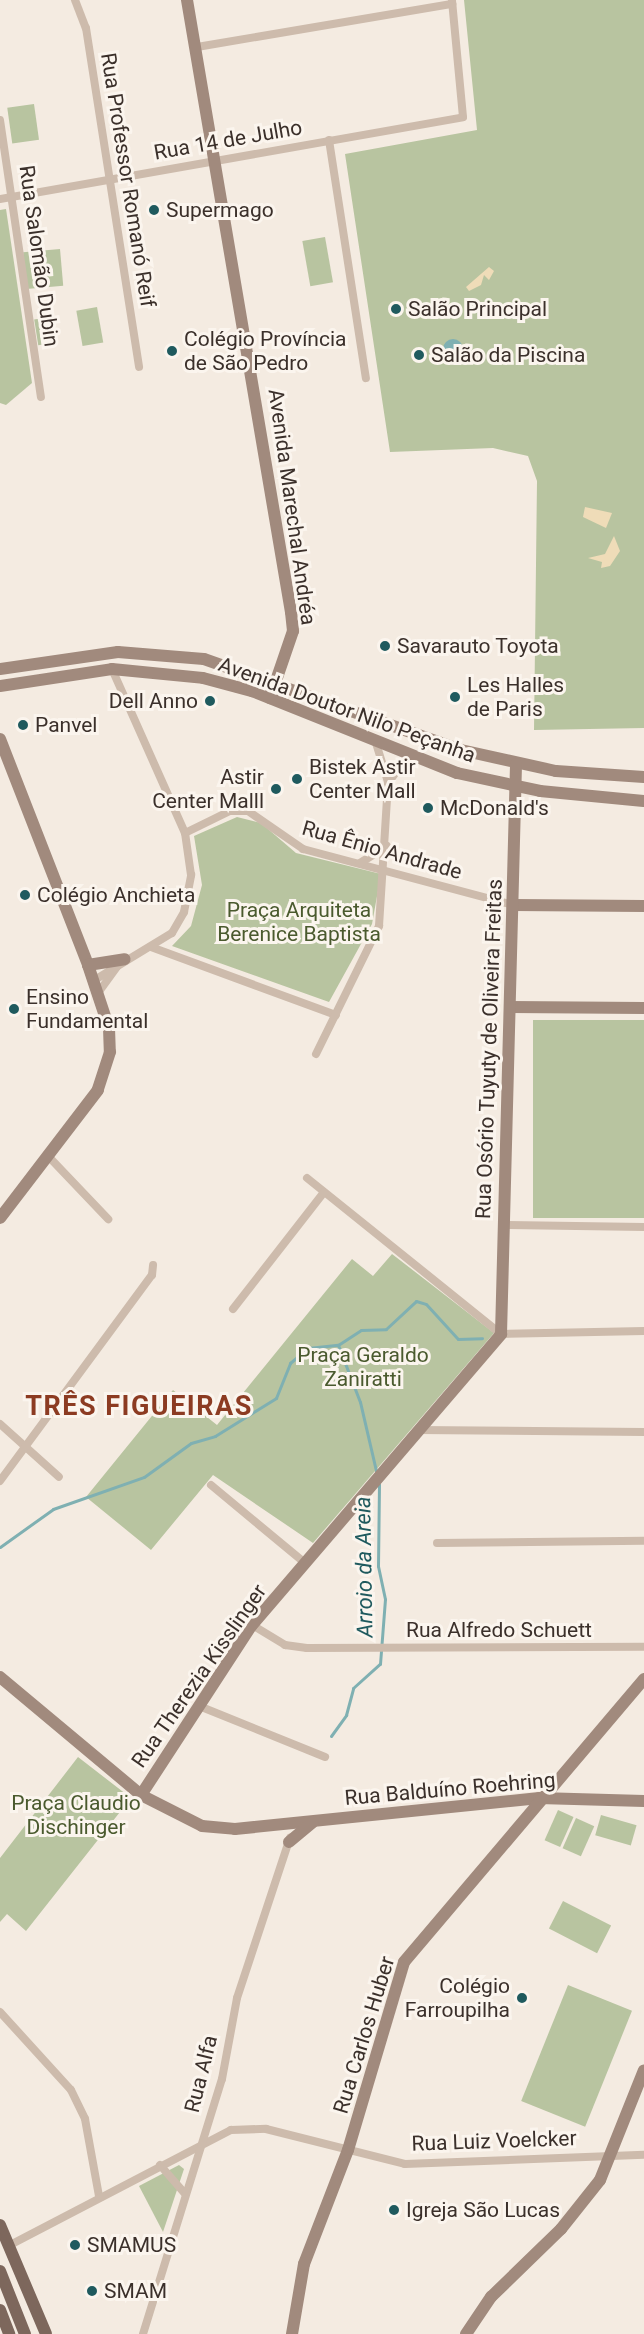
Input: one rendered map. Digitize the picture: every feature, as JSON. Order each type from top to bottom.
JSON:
[{"type":"main road","points":[[0,2225],[46,2334]]},
{"type":"main road","points":[[0,2271],[25,2334]]},
{"type":"main road","points":[[0,2310],[9,2334]]},
{"type":"street","name":"Rua Professor Romanó Reif","points":[[75,0],[86,28],[139,367]]},
{"type":"street","name":"Avenida Marechal Andréa","points":[[187,0],[217,159],[291,612],[293,631],[270,698]]},
{"type":"street","name":"Rua 14 de Julho","points":[[0,199],[462,117],[452,2]]},
{"type":"street","points":[[197,47],[452,2]]},
{"type":"street","name":"Rua Salomão Dubin","points":[[0,120],[41,397]]},
{"type":"street","points":[[329,140],[366,378]]},
{"type":"street","name":"Avenida Doutor Nilo Peçanha","points":[[0,669],[80,654],[161,654],[204,659],[275,681],[401,733],[516,764],[644,777]]},
{"type":"street","points":[[93,981],[125,959],[151,947],[172,933],[184,912],[191,875],[185,833],[112,669]]},
{"type":"street","name":"Avenida Doutor Nilo Peçanha","points":[[0,686],[112,669],[202,678],[270,698],[407,756],[515,786],[644,801]]},
{"type":"street","points":[[0,738],[88,965],[109,1028],[107,1066],[98,1090],[49,1157],[0,1218]]},
{"type":"street","points":[[316,1054],[379,926],[387,870],[388,782],[376,743]]},
{"type":"street","points":[[388,782],[407,756]]},
{"type":"street","name":"Rua Osório Tuyuty de Oliveira Freitas","points":[[501,1334],[516,764]]},
{"type":"street","name":"Rua Ênio Andrade","points":[[185,833],[230,811],[248,811],[263,816],[294,845],[513,905]]},
{"type":"street","points":[[360,864],[387,846]]},
{"type":"street","points":[[513,905],[644,906]]},
{"type":"street","points":[[151,947],[336,1014]]},
{"type":"street","points":[[88,965],[125,959]]},
{"type":"street","points":[[97,994],[101,982],[125,959]]},
{"type":"street","points":[[510,1008],[644,1008]]},
{"type":"street","points":[[49,1157],[108,1219]]},
{"type":"street","points":[[307,1178],[501,1334],[644,1331]]},
{"type":"street","points":[[233,1309],[324,1192]]},
{"type":"street","points":[[504,1225],[644,1227]]},
{"type":"street","points":[[0,1481],[152,1275],[153,1265]]},
{"type":"street","name":"Rua Therezia Kisslinger","points":[[141,1795],[252,1625],[501,1334]]},
{"type":"street","points":[[0,1424],[24,1449],[59,1477]]},
{"type":"street","points":[[418,1430],[644,1432]]},
{"type":"street","points":[[211,1485],[304,1563]]},
{"type":"street","points":[[436,1543],[644,1542]]},
{"type":"street","name":"Rua Alfredo Schuett","points":[[252,1625],[285,1646],[306,1648],[644,1647]]},
{"type":"street","name":"Rua Balduíno Roehring","points":[[0,1677],[141,1795],[202,1826],[296,1824],[539,1798],[644,1801]]},
{"type":"street","name":"Rua Carlos Huber","points":[[292,2334],[304,2264],[348,2150],[404,1962],[539,1798],[644,1679]]},
{"type":"street","points":[[198,1706],[213,1714],[326,1757]]},
{"type":"street","points":[[289,1842],[314,1822]]},
{"type":"street","name":"Rua Alfa","points":[[143,2334],[222,2079],[237,1998],[296,1824]]},
{"type":"street","points":[[0,2012],[71,2090],[85,2119],[99,2196]]},
{"type":"street","points":[[466,2334],[491,2296],[582,2206],[612,2154],[644,2070]]},
{"type":"street","name":"Rua Luiz Voelcker","points":[[10,2245],[99,2196],[231,2130],[266,2129],[405,2164],[612,2154],[644,2155]]},
{"type":"street","points":[[177,2157],[188,2159],[192,2170]]},
{"type":"street","points":[[160,2165],[185,2194]]},
{"type":"green space","points":[[464,0],[644,0],[644,728],[534,730],[537,481],[528,456],[493,448],[390,452],[345,154],[477,130]]},
{"type":"green space","points":[[34,104],[39,140],[12,143],[7,108]]},
{"type":"green space","points":[[6,209],[32,383],[6,405],[0,403],[0,210]]},
{"type":"green space","points":[[325,237],[333,282],[310,286],[302,241]]},
{"type":"green space","points":[[60,249],[63,286],[26,289],[23,252]]},
{"type":"green space","points":[[97,307],[103,342],[83,346],[76,311]]},
{"type":"green space","points":[[50,317],[54,343],[38,345],[34,320]]},
{"type":"green space","name":"Praça Arquiteta Berenice Baptista","points":[[237,817],[261,823],[296,853],[381,874],[372,924],[329,1002],[172,946],[191,926],[202,885],[194,836]]},
{"type":"green space","points":[[533,1020],[644,1020],[644,1218],[533,1218]]},
{"type":"green space","name":"Praça Geraldo Zaniratti","points":[[392,1254],[494,1333],[313,1543],[213,1475],[151,1550],[86,1497],[173,1390],[217,1425],[352,1259],[373,1276]]},
{"type":"green space","name":"Praça Claudio Dischinger","points":[[78,1757],[131,1798],[26,1931],[7,1914],[0,1922],[0,1858]]},
{"type":"green space","points":[[558,1810],[574,1817],[560,1847],[545,1840]]},
{"type":"green space","points":[[601,1815],[637,1825],[631,1845],[595,1835]]},
{"type":"green space","points":[[576,1818],[594,1826],[581,1856],[563,1848]]},
{"type":"green space","points":[[563,1901],[611,1926],[597,1953],[549,1929]]},
{"type":"green space","points":[[568,1985],[632,2011],[585,2127],[521,2101]]},
{"type":"green space","points":[[179,2165],[184,2169],[163,2232],[139,2186]]},
{"type":"sand","points":[[489,267],[494,271],[489,280],[484,275],[481,285],[469,291],[466,287]]},
{"type":"sand","points":[[585,507],[612,513],[606,528],[583,517]]},
{"type":"sand","points":[[614,536],[620,551],[610,566],[601,568],[602,562],[588,558],[605,554]]},
{"type":"water","points":[[453,339],[460,342],[463,349],[460,356],[453,359],[446,356],[443,349],[446,342]]},
{"type":"waterway","name":"Arroio da Areia","points":[[377,1475],[360,1402],[338,1345],[361,1330],[386,1329],[416,1301],[426,1304],[458,1339],[482,1338]]},
{"type":"waterway","points":[[0,1547],[53,1509],[144,1477],[191,1443],[215,1436],[276,1398],[290,1363],[308,1348],[338,1345]]},
{"type":"waterway","name":"Arroio da Areia","points":[[331,1736],[346,1715],[353,1688],[380,1664],[385,1599],[378,1566],[379,1484]]},
{"type":"place","name":"Supermago","points":[[154,210]]},
{"type":"place","name":"Salão Principal","points":[[396,309]]},
{"type":"place","name":"Colégio Província de São Pedro","points":[[172,351]]},
{"type":"place","name":"Salão da Piscina","points":[[419,355]]},
{"type":"place","name":"Savarauto Toyota","points":[[385,646]]},
{"type":"place","name":"Les Halles de Paris","points":[[455,697]]},
{"type":"place","name":"Dell Anno","points":[[210,701]]},
{"type":"place","name":"Panvel","points":[[23,725]]},
{"type":"place","name":"Bistek Astir Center Mall","points":[[297,779]]},
{"type":"place","name":"Astir Center Malll","points":[[276,789]]},
{"type":"place","name":"McDonald's","points":[[428,808]]},
{"type":"place","name":"Colégio Anchieta","points":[[25,895]]},
{"type":"place","name":"Ensino Fundamental","points":[[14,1009]]},
{"type":"place","name":"Colégio Farroupilha","points":[[522,1998]]},
{"type":"place","name":"Igreja São Lucas","points":[[394,2210]]},
{"type":"place","name":"SMAMUS","points":[[75,2245]]},
{"type":"place","name":"SMAM","points":[[92,2291]]},
{"type":"district","name":"TRÊS FIGUEIRAS","points":[[139,1407]]}]
